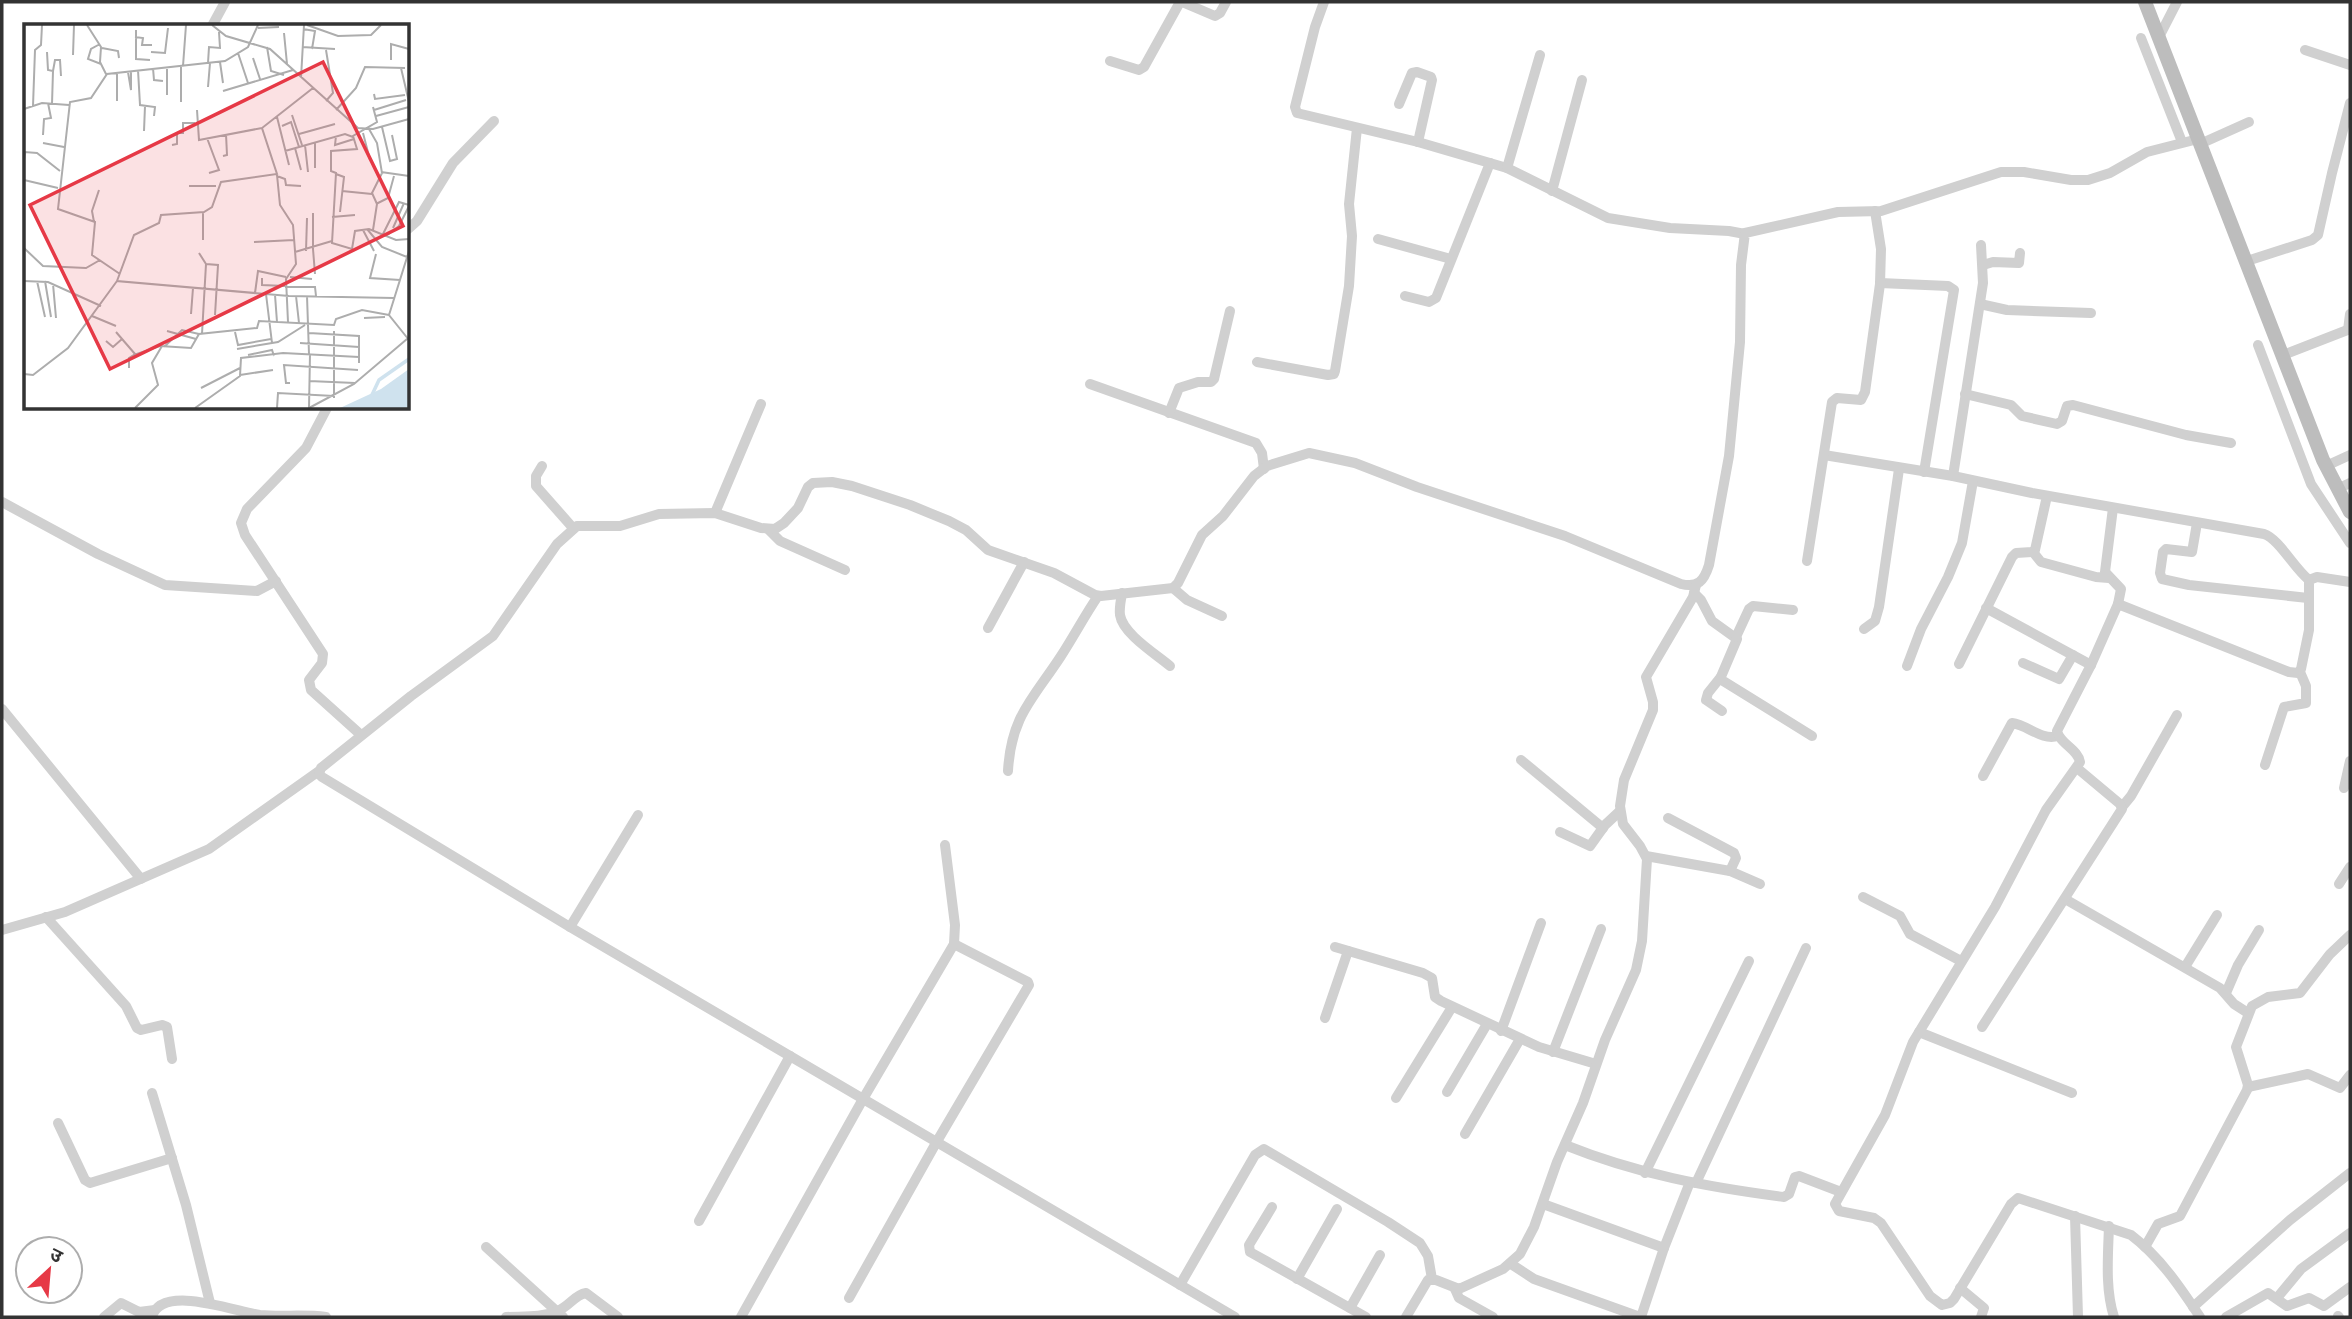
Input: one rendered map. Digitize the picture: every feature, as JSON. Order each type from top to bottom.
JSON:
[{"type":"street","points":[[213,24],[225,2]]},
{"type":"street","points":[[1110,61],[1139,70],[1144,67],[1181,2],[1215,16],[1226,2]]},
{"type":"street","points":[[1324,2],[1315,27],[1295,110],[1299,114],[1418,142],[1507,168],[1608,218],[1670,228],[1745,234],[1748,231],[1838,212],[1875,211],[2001,172],[2024,172],[2071,180],[2088,180],[2119,169],[2147,152],[2182,142],[2199,141],[2249,122]]},
{"type":"street","points":[[2146,2],[2326,466],[2344,486],[2350,512]]},
{"type":"street","points":[[2159,37],[2177,2]]},
{"type":"street","points":[[2141,38],[2182,142]]},
{"type":"street","points":[[2305,50],[2350,65]]},
{"type":"street","points":[[1507,168],[1540,55]]},
{"type":"street","points":[[1399,104],[1412,73],[1431,76],[1418,142]]},
{"type":"street","points":[[1552,191],[1582,80]]},
{"type":"street","points":[[2246,261],[2316,239],[2350,103]]},
{"type":"street","points":[[410,227],[417,221],[453,163],[494,121]]},
{"type":"street","points":[[1257,362],[1334,374],[1349,286],[1352,236],[1349,204],[1357,128]]},
{"type":"street","points":[[2337,150],[2350,153]]},
{"type":"street","points":[[1405,296],[1434,301],[1490,163]]},
{"type":"street","points":[[1807,561],[1832,402],[1837,398],[1861,400],[1864,396],[1880,283],[1881,249],[1875,211]]},
{"type":"street","points":[[1432,1279],[1455,1289],[1465,1287],[1511,1264],[1520,1254],[1530,1237],[1596,1063],[1639,960],[1646,856],[1627,831],[1620,811],[1624,780],[1653,710],[1647,677],[1695,589],[1705,577],[1709,565],[1729,456],[1740,342],[1741,265],[1745,234]]},
{"type":"street","points":[[1378,239],[1451,259]]},
{"type":"street","points":[[1953,476],[1983,283],[1981,245]]},
{"type":"street","points":[[1983,265],[1993,262],[2019,263],[2020,253]]},
{"type":"street","points":[[1880,283],[1948,286],[1954,290],[1924,472]]},
{"type":"street","points":[[1980,304],[2007,310],[2091,313]]},
{"type":"street","points":[[1170,413],[1179,388],[1198,382],[1211,382],[1214,379],[1230,311]]},
{"type":"street","points":[[2283,355],[2349,329],[2350,314]]},
{"type":"street","points":[[2258,345],[2311,484],[2350,543]]},
{"type":"street","points":[[1090,384],[1256,443],[1262,453],[1264,469]]},
{"type":"street","points":[[1965,394],[2011,405],[2022,416],[2057,424],[2061,423],[2067,407],[2073,405],[2186,435],[2231,443]]},
{"type":"street","points":[[715,513],[761,404]]},
{"type":"street","points":[[326,410],[306,448],[247,509],[241,523],[245,535],[323,654],[322,663],[309,680],[311,690],[361,735]]},
{"type":"street","points":[[769,530],[790,517],[813,483],[832,482],[887,498],[949,521],[966,530],[988,550],[1054,573],[1098,596],[1173,588],[1202,536],[1223,516],[1254,476],[1290,458],[1309,453],[1339,458],[1566,536],[1695,589],[1712,621],[1736,637]]},
{"type":"street","points":[[2326,466],[2350,455]]},
{"type":"street","points":[[1824,456],[1953,476],[2047,496],[2272,536],[2296,569],[2309,580]]},
{"type":"street","points":[[542,466],[536,476],[536,486],[573,528]]},
{"type":"street","points":[[1864,629],[1875,621],[1879,607],[1899,469]]},
{"type":"street","points":[[1907,666],[1921,629],[1948,578],[1962,543],[1973,481]]},
{"type":"street","points":[[2033,552],[2047,496]]},
{"type":"street","points":[[2,502],[98,554],[165,585],[257,591],[276,581]]},
{"type":"street","points":[[2113,508],[2105,572],[2121,589],[2118,604],[2091,665],[2058,726],[2058,736],[2080,759],[2077,768],[2046,810],[1995,907],[1909,1049],[1885,1115],[1835,1204],[1839,1211],[1881,1223],[1934,1300],[1946,1305],[1954,1299],[2014,1200],[2024,1199],[2131,1235],[2175,1279],[2200,1317]]},
{"type":"street","points":[[2,930],[65,912],[219,843],[319,771],[361,735],[493,636],[546,560],[573,528],[584,524],[620,526],[659,514],[715,513],[769,530],[780,541],[845,570]]},
{"type":"street","points":[[2197,523],[2192,552],[2163,552],[2160,573],[2162,579],[2189,585],[2308,598]]},
{"type":"street","points":[[2033,552],[2041,562],[2109,578]]},
{"type":"street","points":[[1959,664],[2012,557],[2016,553],[2033,552]]},
{"type":"street","points":[[988,628],[1024,562]]},
{"type":"street","points":[[2309,580],[2318,577],[2350,582]]},
{"type":"street","points":[[2265,765],[2284,707],[2306,703],[2306,686],[2300,672],[2309,630],[2309,580]]},
{"type":"street","points":[[1173,588],[1187,600],[1222,616]]},
{"type":"street","points":[[1122,593],[1120,612],[1123,624],[1170,666]]},
{"type":"street","points":[[1008,771],[1012,738],[1022,713],[1098,596]]},
{"type":"street","points":[[2118,604],[2290,672],[2300,672]]},
{"type":"street","points":[[1722,711],[1706,700],[1708,692],[1720,678],[1749,609],[1753,606],[1793,610]]},
{"type":"street","points":[[1986,608],[2091,665]]},
{"type":"street","points":[[2023,663],[2059,679],[2073,655]]},
{"type":"street","points":[[1720,678],[1812,736]]},
{"type":"street","points":[[2,709],[141,879]]},
{"type":"street","points":[[1982,1027],[2122,807],[2132,796],[2177,715]]},
{"type":"street","points":[[1983,776],[2012,723],[2046,737],[2058,736]]},
{"type":"street","points":[[1521,760],[1603,828]]},
{"type":"street","points":[[2344,788],[2350,761]]},
{"type":"street","points":[[2077,768],[2122,807]]},
{"type":"street","points":[[319,771],[322,777],[570,927],[1235,1317]]},
{"type":"street","points":[[1560,832],[1588,846],[1620,811]]},
{"type":"street","points":[[570,927],[638,815]]},
{"type":"street","points":[[1668,818],[1734,853],[1736,858],[1730,871]]},
{"type":"street","points":[[741,1317],[863,1099],[954,944],[955,925],[945,845]]},
{"type":"street","points":[[1646,856],[1730,871],[1760,884]]},
{"type":"street","points":[[2339,884],[2350,867]]},
{"type":"street","points":[[1863,897],[1900,916],[1910,934],[1961,961]]},
{"type":"street","points":[[2065,899],[2185,967],[2226,993],[2234,1004],[2248,1013]]},
{"type":"street","points":[[2185,967],[2217,915]]},
{"type":"street","points":[[46,917],[126,1006],[137,1028],[141,1030],[162,1025],[167,1027],[172,1059]]},
{"type":"street","points":[[1501,1031],[1541,923]]},
{"type":"street","points":[[1553,1052],[1601,929]]},
{"type":"street","points":[[2226,993],[2238,965],[2259,930]]},
{"type":"street","points":[[2145,1247],[2158,1224],[2180,1216],[2219,1147],[2248,1087],[2236,1047],[2252,1006],[2268,997],[2300,993],[2329,954],[2350,935]]},
{"type":"street","points":[[849,1298],[1029,985],[1025,980],[954,944]]},
{"type":"street","points":[[1335,947],[1428,975],[1433,982],[1434,997],[1452,1007],[1553,1052],[1596,1063]]},
{"type":"street","points":[[1511,1264],[1534,1279],[1640,1317],[1664,1248],[1693,1183],[1806,948]]},
{"type":"street","points":[[1325,1017],[1348,951]]},
{"type":"street","points":[[1645,1173],[1749,961]]},
{"type":"street","points":[[1396,1098],[1452,1007]]},
{"type":"street","points":[[1447,1092],[1486,1024]]},
{"type":"street","points":[[1919,1032],[2072,1093]]},
{"type":"street","points":[[1465,1134],[1520,1039]]},
{"type":"street","points":[[699,1222],[790,1056]]},
{"type":"street","points":[[2248,1087],[2311,1074],[2340,1088],[2350,1075]]},
{"type":"street","points":[[152,1093],[186,1205],[210,1303]]},
{"type":"street","points":[[58,1123],[87,1182],[92,1183],[172,1158]]},
{"type":"street","points":[[1565,1145],[1645,1173],[1693,1183],[1784,1196],[1789,1194],[1797,1176],[1840,1192]]},
{"type":"street","points":[[1180,1285],[1255,1155],[1264,1149],[1420,1243],[1428,1256],[1432,1279]]},
{"type":"street","points":[[2193,1307],[2290,1220],[2350,1173]]},
{"type":"street","points":[[1543,1204],[1664,1248]]},
{"type":"street","points":[[1272,1207],[1249,1245],[1253,1254],[1366,1317]]},
{"type":"street","points":[[1297,1279],[1336,1209]]},
{"type":"street","points":[[2075,1216],[2078,1317]]},
{"type":"street","points":[[2109,1226],[2109,1294],[2114,1317]]},
{"type":"street","points":[[2277,1298],[2294,1276],[2350,1233]]},
{"type":"street","points":[[486,1247],[560,1315]]},
{"type":"street","points":[[1350,1308],[1380,1255]]},
{"type":"street","points":[[1406,1317],[1423,1287],[1432,1279]]},
{"type":"street","points":[[2226,1317],[2268,1293],[2289,1306],[2309,1298],[2324,1306],[2350,1287]]},
{"type":"street","points":[[1960,1288],[1984,1308],[1981,1317]]},
{"type":"street","points":[[1455,1289],[1459,1298],[1493,1317]]},
{"type":"street","points":[[506,1317],[560,1315],[579,1294],[586,1293],[618,1317]]},
{"type":"street","points":[[104,1317],[121,1303],[139,1312],[154,1314],[162,1306],[183,1301],[210,1303],[261,1315],[326,1317]]}]
